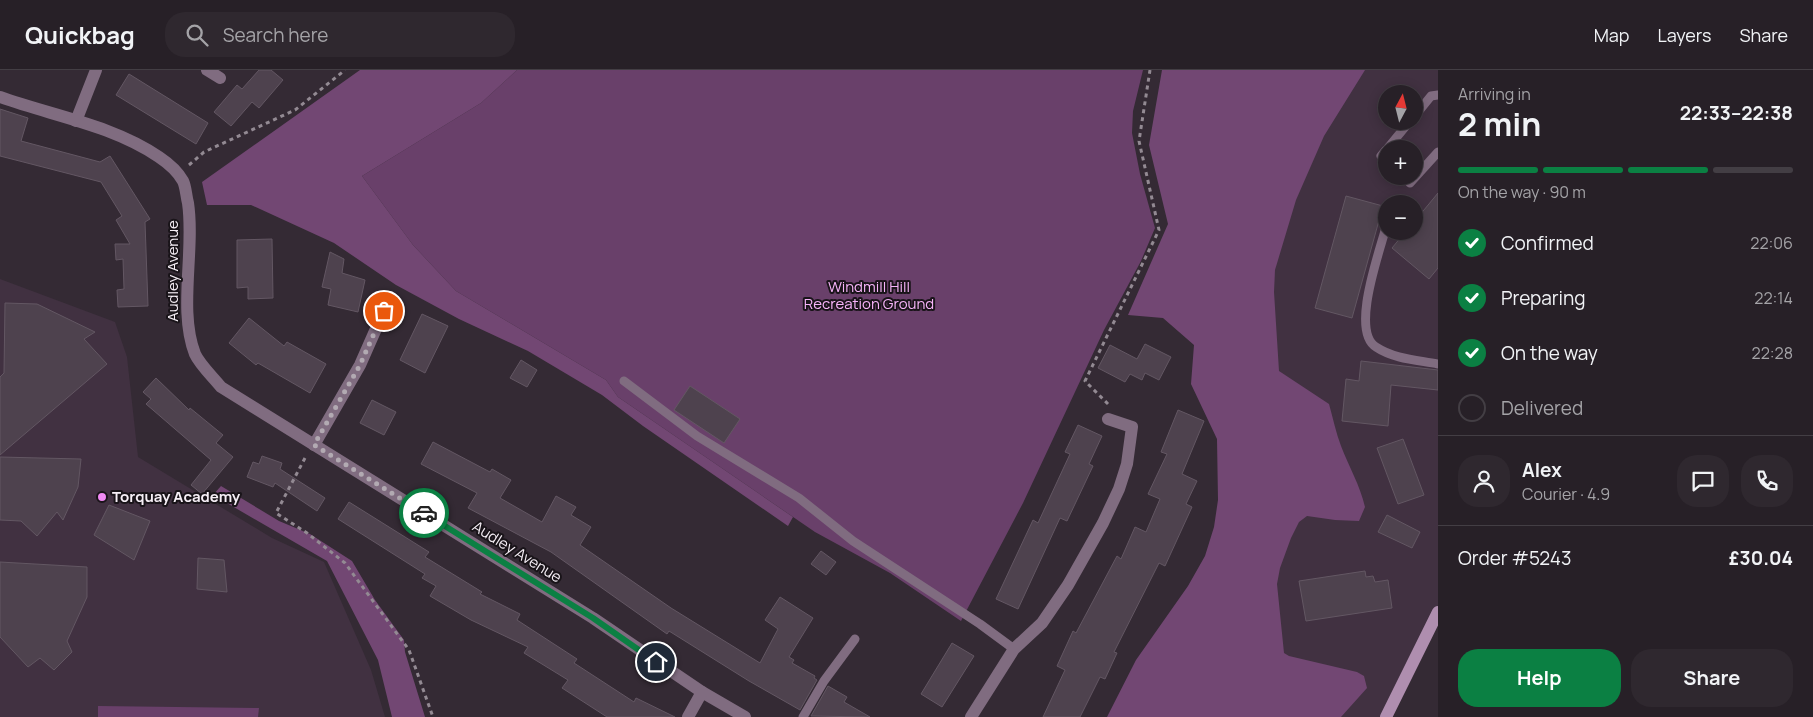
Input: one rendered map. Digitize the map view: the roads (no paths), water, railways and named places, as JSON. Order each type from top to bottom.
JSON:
[{"type":"street","points":[[0,97],[76,121],[96,70]]},
{"type":"street","points":[[207,70],[220,78]]},
{"type":"street","name":"Audley Avenue","points":[[76,121],[130,139],[160,158],[178,173],[184,182],[189,214],[188,311],[195,355],[221,387],[593,618],[702,692],[744,717]]},
{"type":"street","points":[[314,445],[360,365],[390,297]]},
{"type":"street","points":[[971,717],[1014,648],[1042,623],[1068,585],[1104,523],[1119,489],[1126,464],[1132,427],[1108,419]]},
{"type":"street","points":[[1386,717],[1438,612]]},
{"type":"street","points":[[688,717],[702,692]]},
{"type":"lane","points":[[1423,106],[1431,96],[1438,95]]},
{"type":"lane","points":[[1394,140],[1403,130]]},
{"type":"lane","points":[[1423,169],[1438,152]]},
{"type":"lane","points":[[1383,240],[1368,297],[1364,326],[1373,346],[1395,356],[1438,364]]},
{"type":"lane","points":[[624,381],[697,436],[799,498],[853,542],[1014,648]]},
{"type":"lane","points":[[803,717],[829,674],[855,638]]},
{"type":"place","name":"Torquay Academy","points":[[102,497]]},
{"type":"park label","name":"Windmill Hill Recreation Ground","points":[[869,296]]}]
